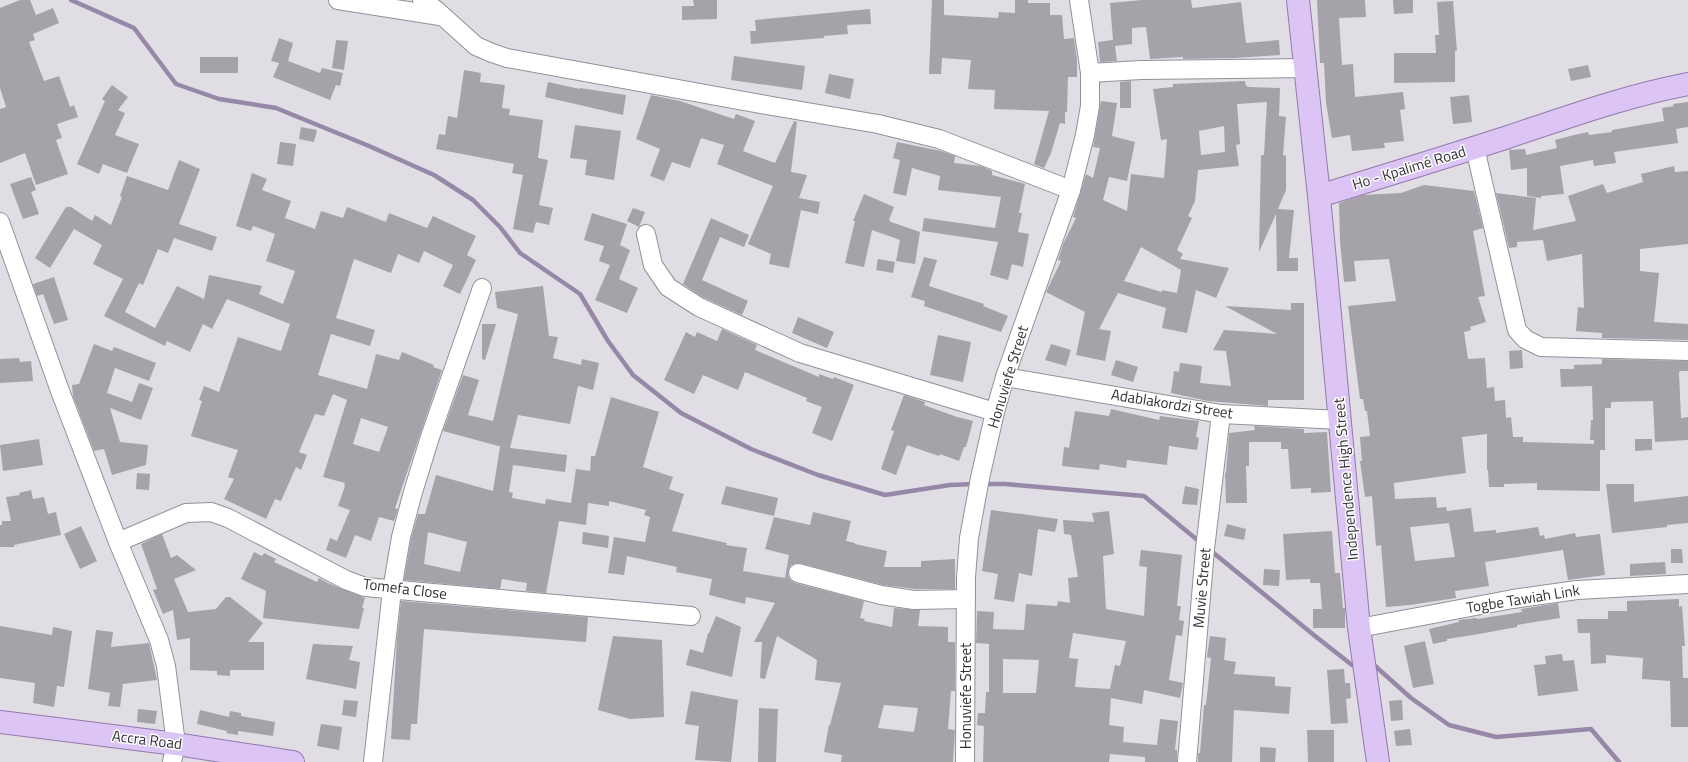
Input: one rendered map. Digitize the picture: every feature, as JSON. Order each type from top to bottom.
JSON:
[{"type":"main road","points":[[1298,0],[1319,196]]},
{"type":"main road","name":"Ho - Kpalimé Road","points":[[1319,196],[1476,148],[1605,105],[1658,90],[1688,84]]},
{"type":"main road","name":"Independence High Street","points":[[1319,196],[1359,628],[1378,762]]},
{"type":"main road","name":"Accra Road","points":[[0,722],[174,753],[293,762]]},
{"type":"street","points":[[338,0],[398,5],[434,6],[476,46],[499,56],[878,124],[939,139],[1071,190]]},
{"type":"street","name":"Honuviefe Street","points":[[965,762],[966,599],[969,538],[978,484],[1005,377],[1071,190],[1085,135],[1090,106],[1090,73],[1078,0]]},
{"type":"street","points":[[1090,73],[1140,70],[1305,68]]},
{"type":"street","points":[[1476,148],[1517,330],[1526,339],[1541,347],[1688,351]]},
{"type":"street","points":[[0,222],[60,391],[118,542],[159,640],[164,659],[174,753]]},
{"type":"street","points":[[646,234],[653,265],[668,287],[699,307],[800,353],[995,412]]},
{"type":"street","points":[[373,762],[392,590],[401,537],[430,437],[482,288]]},
{"type":"street","name":"Adablakordzi Street","points":[[1005,377],[1221,414],[1340,420]]},
{"type":"street","name":"Muvie Street","points":[[1187,762],[1206,544],[1221,414]]},
{"type":"street","name":"Tomefa Close","points":[[118,542],[186,513],[211,512],[228,518],[346,580],[365,587],[691,616]]},
{"type":"street","points":[[798,573],[839,585],[914,600],[966,599]]},
{"type":"street","name":"Togbe Tawiah Link","points":[[1359,628],[1514,599],[1578,590],[1688,584]]},
{"type":"building","points":[[20,0],[30,0],[36,15],[53,8],[59,23],[33,34],[35,40],[29,42],[44,81],[59,76],[70,107],[74,105],[78,117],[57,124],[62,138],[56,140],[68,174],[36,185],[25,153],[0,163],[0,109],[6,107],[0,88],[0,8]]},
{"type":"building","points":[[693,0],[717,0],[717,19],[682,20],[682,6],[694,6]]},
{"type":"building","points":[[932,0],[944,0],[944,15],[998,18],[999,12],[1015,13],[1015,0],[1028,0],[1028,3],[1050,3],[1050,15],[1062,15],[1064,39],[1074,38],[1077,60],[1077,77],[1068,77],[1067,112],[1065,112],[1065,124],[1060,123],[1051,153],[1044,168],[1034,164],[1049,111],[994,109],[995,90],[968,89],[971,60],[942,58],[941,74],[929,74]]},
{"type":"building","points":[[1142,0],[1191,0],[1193,8],[1241,2],[1246,43],[1279,40],[1280,55],[1235,58],[1183,59],[1183,57],[1150,59],[1146,27],[1132,28],[1132,44],[1115,46],[1117,61],[1100,62],[1098,42],[1113,40],[1110,3]]},
{"type":"building","points":[[1317,0],[1365,0],[1366,17],[1339,18],[1342,65],[1353,64],[1355,97],[1403,92],[1405,109],[1400,110],[1404,141],[1384,143],[1385,148],[1352,151],[1350,135],[1332,138],[1326,103],[1324,63],[1320,63]]},
{"type":"building","points":[[1393,0],[1413,0],[1413,13],[1394,14]]},
{"type":"building","points":[[1453,1],[1457,51],[1455,51],[1455,82],[1394,83],[1394,53],[1436,53],[1435,35],[1439,35],[1437,2]]},
{"type":"building","points":[[870,9],[871,24],[847,25],[848,34],[824,36],[824,38],[751,44],[750,31],[756,31],[755,20]]},
{"type":"building","points":[[279,38],[293,43],[288,61],[320,73],[322,68],[343,73],[340,86],[336,85],[330,100],[273,77],[279,63],[271,61]]},
{"type":"building","points":[[336,40],[348,41],[344,70],[332,68]]},
{"type":"building","points":[[734,56],[805,66],[802,90],[731,80]]},
{"type":"building","points":[[200,57],[238,57],[238,73],[200,73]]},
{"type":"building","points":[[1588,65],[1591,77],[1571,81],[1568,69]]},
{"type":"building","points":[[464,70],[481,73],[480,82],[505,85],[502,108],[510,109],[509,115],[543,120],[538,158],[548,160],[539,205],[553,208],[549,225],[536,222],[533,233],[513,229],[523,175],[512,173],[514,164],[436,149],[439,134],[445,135],[448,116],[457,118]]},
{"type":"building","points":[[829,74],[854,79],[850,99],[825,93]]},
{"type":"building","points":[[1131,81],[1131,108],[1120,108],[1120,82]]},
{"type":"building","points":[[1245,81],[1246,86],[1249,87],[1280,88],[1279,116],[1286,117],[1283,155],[1286,156],[1286,190],[1278,209],[1294,210],[1289,258],[1298,258],[1298,271],[1277,271],[1276,214],[1259,252],[1261,155],[1264,155],[1267,102],[1237,104],[1240,144],[1236,145],[1239,166],[1198,170],[1195,201],[1188,216],[1192,218],[1177,250],[1183,254],[1180,259],[1229,268],[1216,298],[1196,290],[1187,333],[1162,328],[1166,308],[1118,293],[1099,329],[1111,331],[1105,361],[1076,355],[1085,312],[1046,292],[1061,261],[1058,260],[1063,244],[1076,218],[1073,217],[1086,174],[1093,178],[1100,148],[1093,147],[1101,101],[1117,103],[1112,136],[1135,142],[1127,181],[1109,177],[1103,200],[1127,211],[1131,174],[1164,178],[1167,139],[1161,140],[1153,89],[1173,87],[1173,84]],"holes":[[[1224,126],[1225,152],[1201,155],[1199,131]],[[1141,247],[1181,270],[1177,293],[1162,290],[1162,292],[1124,281]]]},
{"type":"building","points":[[548,82],[580,89],[626,95],[623,115],[545,97]]},
{"type":"building","points":[[112,85],[128,97],[118,110],[125,113],[115,135],[139,144],[127,173],[103,164],[99,174],[77,164],[105,101],[102,99]]},
{"type":"building","points":[[651,95],[680,101],[734,119],[736,114],[755,121],[743,151],[775,163],[794,121],[797,122],[791,172],[807,175],[799,198],[820,202],[818,214],[801,210],[789,268],[769,264],[771,254],[748,244],[773,186],[717,164],[724,145],[701,138],[690,168],[672,162],[664,181],[650,176],[660,149],[636,139]]},
{"type":"building","points":[[1469,95],[1472,122],[1453,124],[1450,97]]},
{"type":"building","points":[[1688,102],[1688,127],[1676,129],[1678,143],[1614,152],[1616,163],[1594,166],[1593,160],[1560,166],[1564,194],[1541,196],[1541,198],[1527,196],[1527,168],[1511,170],[1509,150],[1525,149],[1526,155],[1557,148],[1555,140],[1574,135],[1588,132],[1589,135],[1612,132],[1612,130],[1664,121],[1662,108],[1674,106],[1673,104]]},
{"type":"building","points":[[575,125],[621,131],[614,180],[585,175],[587,160],[570,158]]},
{"type":"building","points":[[301,127],[317,130],[314,142],[299,139]]},
{"type":"building","points":[[280,142],[296,144],[293,166],[277,164]]},
{"type":"building","points":[[897,142],[941,151],[955,156],[954,163],[981,166],[992,171],[992,175],[1025,184],[1019,213],[1022,213],[1018,232],[1029,234],[1023,267],[1012,264],[1008,280],[990,275],[998,242],[922,231],[924,218],[995,228],[1001,197],[938,190],[940,176],[912,168],[906,196],[893,193],[900,160],[893,158]]},
{"type":"building","points":[[179,160],[200,169],[179,224],[217,237],[212,251],[174,238],[168,253],[158,249],[143,285],[139,283],[125,312],[155,328],[177,286],[204,299],[209,275],[262,286],[259,294],[283,304],[295,271],[266,261],[275,234],[253,226],[251,231],[236,226],[252,173],[267,179],[262,190],[291,201],[285,218],[315,229],[321,211],[343,218],[347,207],[386,222],[389,213],[427,228],[433,216],[476,236],[467,255],[476,260],[460,294],[443,286],[453,265],[424,251],[419,263],[398,254],[391,273],[354,259],[336,318],[375,330],[370,346],[331,334],[318,375],[367,389],[376,354],[399,360],[402,352],[434,365],[433,367],[442,370],[395,508],[398,509],[394,521],[379,517],[371,541],[355,535],[346,558],[326,550],[330,538],[337,541],[350,510],[338,506],[345,483],[323,477],[347,400],[333,394],[324,416],[315,414],[299,452],[307,455],[301,470],[296,467],[281,501],[275,499],[266,519],[224,499],[234,479],[228,477],[238,450],[191,436],[202,401],[199,400],[204,386],[219,392],[238,337],[281,351],[290,324],[227,299],[212,329],[203,324],[190,352],[167,341],[165,346],[104,316],[123,279],[93,264],[102,245],[74,229],[50,268],[35,258],[66,207],[71,207],[92,221],[95,215],[111,225],[122,197],[120,196],[127,176],[168,190]],"holes":[[[361,418],[388,427],[379,452],[353,444]]]},
{"type":"building","points":[[1674,166],[1675,172],[1688,171],[1688,244],[1640,249],[1640,271],[1659,273],[1654,322],[1688,324],[1688,340],[1602,338],[1602,333],[1576,331],[1578,307],[1584,308],[1582,254],[1547,261],[1543,240],[1517,242],[1517,247],[1509,248],[1496,193],[1536,198],[1533,230],[1576,221],[1568,196],[1603,184],[1607,193],[1643,182],[1641,174]]},
{"type":"building","points":[[31,177],[36,190],[31,192],[39,214],[23,219],[10,184]]},
{"type":"building","points":[[1424,185],[1474,191],[1483,228],[1473,231],[1485,296],[1478,297],[1486,322],[1470,327],[1471,330],[1464,332],[1468,359],[1485,358],[1487,388],[1494,387],[1495,401],[1505,400],[1506,418],[1511,417],[1513,437],[1523,437],[1523,442],[1594,444],[1594,440],[1590,440],[1591,420],[1593,420],[1592,386],[1561,387],[1560,369],[1574,369],[1574,365],[1602,364],[1602,359],[1688,361],[1688,371],[1680,371],[1679,373],[1681,418],[1688,417],[1688,440],[1655,442],[1653,401],[1611,402],[1611,408],[1605,408],[1605,450],[1600,450],[1600,491],[1537,490],[1537,483],[1504,484],[1504,487],[1489,487],[1487,470],[1487,434],[1462,437],[1466,473],[1394,483],[1395,499],[1436,497],[1437,508],[1446,507],[1447,511],[1471,508],[1474,532],[1496,530],[1496,533],[1538,527],[1540,536],[1544,535],[1545,539],[1575,533],[1576,537],[1600,534],[1605,575],[1568,580],[1563,550],[1485,562],[1489,586],[1455,591],[1456,598],[1386,607],[1381,545],[1376,546],[1372,496],[1365,497],[1360,461],[1362,461],[1360,437],[1370,436],[1367,411],[1365,411],[1363,399],[1360,399],[1348,306],[1396,301],[1389,259],[1354,261],[1356,281],[1344,282],[1340,241],[1339,203],[1363,195],[1401,193]],"holes":[[[1449,523],[1455,557],[1415,561],[1410,527]]]},
{"type":"building","points":[[864,194],[894,207],[889,220],[891,222],[920,232],[915,264],[896,261],[900,240],[872,230],[864,267],[845,263],[855,221],[853,221]]},
{"type":"building","points":[[633,208],[645,212],[639,227],[627,221]]},
{"type":"building","points":[[592,213],[627,224],[620,245],[630,250],[619,279],[638,288],[627,313],[595,300],[610,265],[599,261],[604,246],[584,240]]},
{"type":"building","points":[[711,218],[749,235],[744,247],[720,237],[702,280],[748,301],[742,315],[704,298],[683,284]]},
{"type":"building","points":[[924,257],[937,260],[929,286],[984,304],[983,306],[1008,316],[1001,332],[924,306],[925,301],[911,297]]},
{"type":"building","points":[[878,259],[895,262],[893,273],[876,270]]},
{"type":"building","points":[[54,277],[68,320],[54,324],[43,294],[37,296],[33,284]]},
{"type":"building","points":[[543,286],[549,336],[558,337],[553,358],[581,365],[582,359],[599,363],[593,390],[578,386],[570,424],[518,415],[510,448],[567,455],[565,472],[513,465],[509,492],[513,493],[512,498],[545,504],[546,499],[571,503],[576,469],[590,471],[591,456],[595,456],[611,397],[659,412],[643,467],[673,477],[669,489],[684,494],[672,531],[727,543],[726,545],[747,548],[743,571],[785,578],[789,555],[765,549],[774,517],[810,525],[813,512],[851,521],[846,541],[887,551],[884,567],[921,567],[921,561],[955,559],[955,589],[915,589],[883,585],[800,563],[791,565],[788,571],[790,580],[795,583],[864,601],[860,618],[865,619],[864,621],[892,627],[894,608],[920,610],[918,626],[948,627],[948,642],[955,642],[955,691],[951,691],[948,729],[955,730],[953,762],[841,762],[842,755],[824,752],[829,725],[841,683],[815,680],[817,660],[777,636],[765,679],[760,678],[762,642],[754,642],[775,603],[746,597],[745,604],[709,595],[712,579],[676,572],[677,567],[627,556],[624,575],[608,573],[614,537],[645,542],[650,517],[644,515],[646,510],[609,501],[609,506],[588,503],[586,525],[559,521],[546,593],[526,591],[527,583],[502,579],[500,589],[404,580],[411,539],[418,514],[425,514],[436,475],[493,491],[500,447],[502,447],[443,431],[463,375],[479,380],[468,415],[493,421],[518,314],[497,308],[495,292]],"holes":[[[428,532],[467,542],[460,572],[424,564]],[[884,705],[918,708],[914,732],[878,728]]]},
{"type":"building","points":[[1291,303],[1304,303],[1304,400],[1268,400],[1268,406],[1208,401],[1171,393],[1174,371],[1179,372],[1180,363],[1202,366],[1200,383],[1231,386],[1226,351],[1213,350],[1224,330],[1277,334],[1225,306],[1291,310]]},
{"type":"building","points":[[798,317],[834,332],[827,348],[792,333]]},
{"type":"building","points":[[482,324],[496,324],[485,360],[482,359]]},
{"type":"building","points":[[722,329],[757,345],[755,350],[819,377],[819,374],[833,379],[834,377],[854,385],[832,441],[812,433],[822,407],[806,401],[807,398],[745,372],[738,390],[703,375],[694,394],[664,380],[686,332],[695,337],[697,332],[717,341]]},
{"type":"building","points":[[938,335],[971,342],[963,382],[930,375]]},
{"type":"building","points":[[94,344],[112,351],[114,347],[156,363],[149,381],[115,368],[107,393],[132,402],[139,383],[153,388],[141,420],[110,408],[120,442],[148,445],[146,465],[112,475],[104,449],[94,451],[73,396],[72,385],[79,384]]},
{"type":"building","points":[[1051,344],[1071,350],[1066,366],[1045,360]]},
{"type":"building","points":[[1522,350],[1523,368],[1510,369],[1509,351]]},
{"type":"building","points":[[19,358],[20,362],[31,361],[33,381],[0,383],[0,359]]},
{"type":"building","points":[[1116,360],[1138,367],[1133,382],[1111,375]]},
{"type":"building","points":[[904,395],[925,402],[924,405],[973,421],[966,447],[964,447],[959,461],[907,445],[896,475],[881,469],[894,431],[891,430]]},
{"type":"building","points":[[1111,409],[1159,420],[1160,416],[1199,421],[1196,437],[1199,438],[1197,450],[1169,446],[1167,465],[1127,460],[1126,468],[1100,464],[1099,470],[1062,466],[1064,447],[1069,448],[1075,411],[1109,416]]},
{"type":"building","points":[[1254,426],[1304,429],[1304,433],[1327,432],[1331,492],[1311,493],[1311,488],[1291,489],[1288,449],[1281,449],[1281,442],[1249,442],[1249,466],[1246,466],[1247,503],[1226,503],[1225,473],[1229,433],[1255,430]]},
{"type":"building","points":[[39,439],[43,465],[3,471],[0,445]]},
{"type":"building","points":[[1635,439],[1652,439],[1652,450],[1635,451]]},
{"type":"building","points":[[137,473],[150,474],[149,490],[136,489]]},
{"type":"building","points":[[1606,484],[1634,484],[1634,502],[1688,496],[1688,523],[1667,525],[1667,527],[1612,533]]},
{"type":"building","points":[[726,486],[778,498],[774,516],[721,504]]},
{"type":"building","points":[[1185,486],[1199,489],[1197,505],[1182,504]]},
{"type":"building","points":[[31,490],[33,499],[44,497],[48,514],[56,512],[61,535],[14,545],[14,547],[0,547],[0,525],[2,525],[2,521],[11,521],[6,497],[20,495],[19,493]]},
{"type":"building","points":[[991,510],[1058,519],[1055,532],[1038,529],[1032,576],[1019,573],[1014,602],[994,599],[998,574],[982,571]]},
{"type":"building","points":[[1109,511],[1114,554],[1103,556],[1106,609],[1144,616],[1147,567],[1139,566],[1141,550],[1182,555],[1177,606],[1181,606],[1179,620],[1184,621],[1182,636],[1176,635],[1169,680],[1183,683],[1180,698],[1144,690],[1142,704],[1111,698],[1109,725],[1124,727],[1123,742],[1157,745],[1160,719],[1178,721],[1175,750],[1177,750],[1177,762],[1145,762],[1145,757],[1110,754],[1109,762],[983,762],[984,726],[977,725],[978,713],[985,713],[986,692],[989,692],[989,644],[976,643],[977,611],[994,612],[993,629],[1024,630],[1026,604],[1057,606],[1058,601],[1070,603],[1068,578],[1078,577],[1071,535],[1064,534],[1063,520],[1094,522],[1092,513]],"holes":[[[1073,633],[1126,641],[1120,666],[1115,665],[1110,689],[1075,687],[1078,659],[1069,658]],[[1003,659],[1039,660],[1036,693],[1003,693]]]},
{"type":"building","points":[[1227,524],[1246,529],[1244,540],[1224,536]]},
{"type":"building","points":[[81,526],[97,561],[80,569],[64,534]]},
{"type":"building","points":[[1332,531],[1335,573],[1340,573],[1343,608],[1345,608],[1345,628],[1313,628],[1313,609],[1322,609],[1320,583],[1310,583],[1310,579],[1286,580],[1283,534]]},
{"type":"building","points":[[583,532],[609,536],[608,548],[582,544]]},
{"type":"building","points":[[162,534],[171,558],[177,555],[196,570],[174,579],[188,612],[216,609],[226,597],[230,597],[263,623],[248,642],[264,642],[264,670],[230,670],[230,676],[217,675],[217,671],[190,670],[190,638],[177,640],[173,610],[163,614],[153,590],[157,589],[141,544]]},
{"type":"building","points":[[1671,549],[1682,549],[1683,563],[1671,563]]},
{"type":"building","points":[[254,552],[262,556],[264,553],[276,559],[274,562],[317,582],[319,578],[365,598],[359,629],[263,618],[266,591],[241,579]]},
{"type":"building","points":[[1665,562],[1666,574],[1630,576],[1630,564]]},
{"type":"building","points":[[1264,569],[1280,570],[1279,586],[1263,585]]},
{"type":"building","points":[[1679,599],[1679,607],[1682,606],[1685,646],[1682,646],[1683,678],[1688,678],[1688,727],[1671,727],[1670,681],[1642,679],[1643,658],[1606,655],[1606,663],[1591,664],[1590,633],[1578,633],[1577,619],[1608,619],[1608,611],[1627,611],[1627,601]]},
{"type":"building","points":[[401,601],[588,617],[586,642],[424,629],[417,724],[411,724],[410,740],[391,739],[397,639]]},
{"type":"building","points":[[1558,603],[1560,618],[1447,639],[1447,641],[1433,644],[1429,629],[1459,622],[1459,620],[1477,619],[1522,612],[1521,609]]},
{"type":"building","points":[[716,616],[741,627],[732,677],[686,665],[690,649],[703,653],[708,633]]},
{"type":"building","points":[[0,626],[52,635],[53,627],[72,631],[64,687],[57,686],[54,707],[33,703],[35,683],[0,678]]},
{"type":"building","points":[[96,630],[113,632],[111,647],[149,643],[157,680],[123,684],[120,707],[108,706],[110,693],[88,689]]},
{"type":"building","points":[[613,636],[662,640],[664,717],[630,719],[598,710]]},
{"type":"building","points":[[1210,636],[1226,638],[1224,660],[1236,662],[1234,674],[1275,677],[1275,686],[1291,687],[1289,714],[1234,710],[1232,762],[1198,762],[1211,658],[1207,657]]},
{"type":"building","points":[[1425,641],[1434,684],[1413,688],[1404,646]]},
{"type":"building","points":[[313,644],[353,646],[349,660],[360,662],[356,689],[306,679]]},
{"type":"building","points":[[1562,654],[1563,661],[1574,660],[1578,691],[1538,696],[1534,665],[1546,664],[1545,656]]},
{"type":"building","points":[[1344,669],[1345,683],[1350,683],[1351,698],[1346,699],[1348,723],[1331,724],[1327,670]]},
{"type":"building","points":[[691,691],[738,700],[731,762],[695,760],[699,726],[685,724]]},
{"type":"building","points":[[344,700],[358,701],[356,717],[342,715]]},
{"type":"building","points":[[1402,700],[1403,720],[1391,721],[1389,701]]},
{"type":"building","points":[[759,708],[778,709],[776,762],[758,762]]},
{"type":"building","points":[[138,709],[157,711],[155,724],[137,722]]},
{"type":"building","points":[[200,710],[229,717],[230,711],[241,713],[241,716],[275,722],[273,736],[238,731],[238,735],[197,724]]},
{"type":"building","points":[[321,724],[342,727],[339,750],[317,746]]},
{"type":"building","points":[[1410,729],[1412,745],[1396,746],[1394,731]]},
{"type":"building","points":[[1307,730],[1334,730],[1334,762],[1308,762]]},
{"type":"building","points":[[1260,747],[1276,748],[1275,762],[1260,762]]},
{"type":"waterway","points":[[71,0],[134,28],[176,84],[219,99],[276,108],[369,146],[434,175],[473,200],[500,227],[520,253],[580,294],[608,341],[633,375],[681,413],[751,449],[818,475],[885,495],[950,485],[975,484]]},
{"type":"waterway","points":[[982,484],[1005,484],[1144,496],[1201,543]]},
{"type":"waterway","points":[[1210,550],[1352,665],[1358,665]]},
{"type":"waterway","points":[[1371,665],[1374,665],[1411,698],[1449,725],[1496,737],[1591,729],[1619,762]]}]
